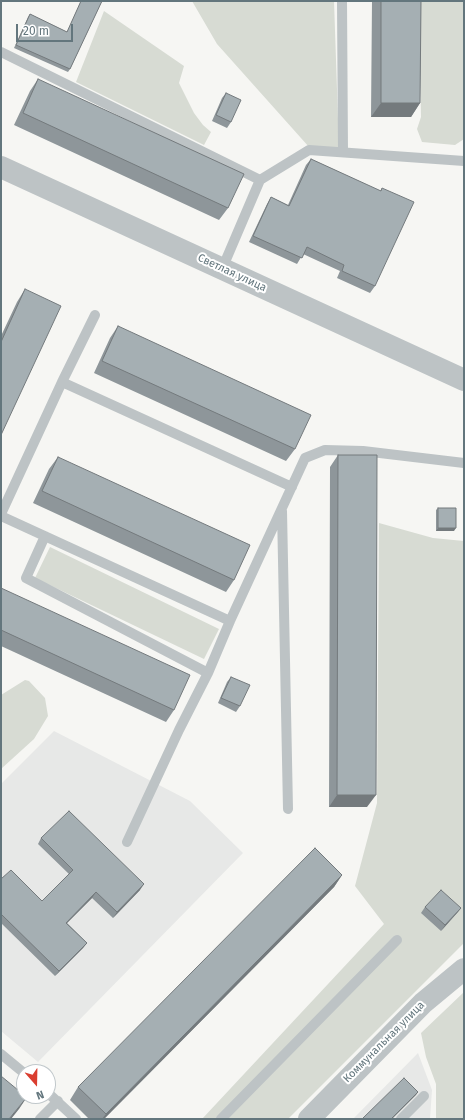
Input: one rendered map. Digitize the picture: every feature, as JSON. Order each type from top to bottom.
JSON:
[{"type":"street","name":"Светлая улица","points":[[1,167],[464,380]]},
{"type":"street","name":"Коммунальная улица","points":[[309,1119],[423,1003],[464,969]]},
{"type":"lane","points":[[342,1],[343,152]]},
{"type":"lane","points":[[1,52],[260,180]]},
{"type":"lane","points":[[222,268],[260,180],[309,150],[464,161]]},
{"type":"lane","points":[[95,315],[62,382],[1,515],[230,622]]},
{"type":"lane","points":[[62,382],[292,488]]},
{"type":"lane","points":[[127,842],[179,730],[208,674],[230,622],[305,458],[325,450],[363,451],[464,463]]},
{"type":"lane","points":[[282,507],[288,809]]},
{"type":"lane","points":[[45,536],[26,578],[208,674]]},
{"type":"lane","points":[[220,1119],[396,940]]},
{"type":"lane","points":[[1,1054],[16,1066]]},
{"type":"lane","points":[[401,1119],[424,1096]]},
{"type":"lane","points":[[40,1119],[58,1101],[76,1119]]},
{"type":"shaded area","points":[[192,1],[334,1],[339,148],[309,147],[217,44]]},
{"type":"shaded area","points":[[419,1],[464,1],[464,139],[455,145],[422,142],[417,129],[421,117]]},
{"type":"shaded area","points":[[104,11],[184,66],[179,83],[194,113],[203,125],[211,132],[204,145],[76,82]]},
{"type":"shaded area","points":[[379,523],[433,538],[464,541],[464,943],[288,1119],[202,1119],[384,924],[355,886],[377,803]]},
{"type":"shaded area","points":[[50,547],[219,629],[204,659],[35,578]]},
{"type":"shaded area","points":[[25,680],[29,681],[45,698],[48,716],[34,739],[1,769],[1,695]]},
{"type":"shaded area","points":[[54,731],[190,801],[243,853],[38,1062],[1,1031],[1,784]]},
{"type":"shaded area","points":[[464,992],[464,1119],[436,1119],[436,1084],[426,1057],[421,1033]]},
{"type":"shaded area","points":[[418,1053],[432,1090],[430,1119],[353,1119]]},
{"type":"building","points":[[81,1],[102,1],[70,69],[16,45],[30,14],[67,32]]},
{"type":"building","points":[[381,1],[421,1],[420,103],[381,103]]},
{"type":"building","points":[[38,79],[244,174],[228,208],[23,113]]},
{"type":"building","points":[[226,93],[241,100],[231,122],[216,115]]},
{"type":"building","points":[[311,159],[381,191],[382,188],[414,202],[375,286],[342,271],[344,265],[307,247],[302,258],[253,236],[271,197],[289,206]]},
{"type":"building","points":[[25,289],[61,306],[1,435],[1,342]]},
{"type":"building","points":[[118,326],[311,415],[295,449],[102,361]]},
{"type":"building","points":[[338,455],[377,455],[376,795],[337,795]]},
{"type":"building","points":[[58,457],[250,545],[234,580],[42,491]]},
{"type":"building","points":[[438,508],[456,508],[456,528],[438,528]]},
{"type":"building","points":[[1,588],[190,675],[174,710],[1,630]]},
{"type":"building","points":[[231,677],[250,685],[240,706],[221,698]]},
{"type":"building","points":[[69,811],[144,884],[117,912],[96,892],[66,923],[87,943],[59,971],[1,914],[1,879],[11,870],[42,901],[73,870],[41,838]]},
{"type":"building","points":[[315,848],[342,875],[106,1114],[78,1087]]},
{"type":"building","points":[[441,890],[461,908],[445,925],[425,907]]},
{"type":"building","points":[[1,1076],[16,1088],[16,1104],[21,1104],[9,1119],[1,1119]]},
{"type":"building","points":[[404,1078],[418,1092],[391,1119],[362,1119]]}]
